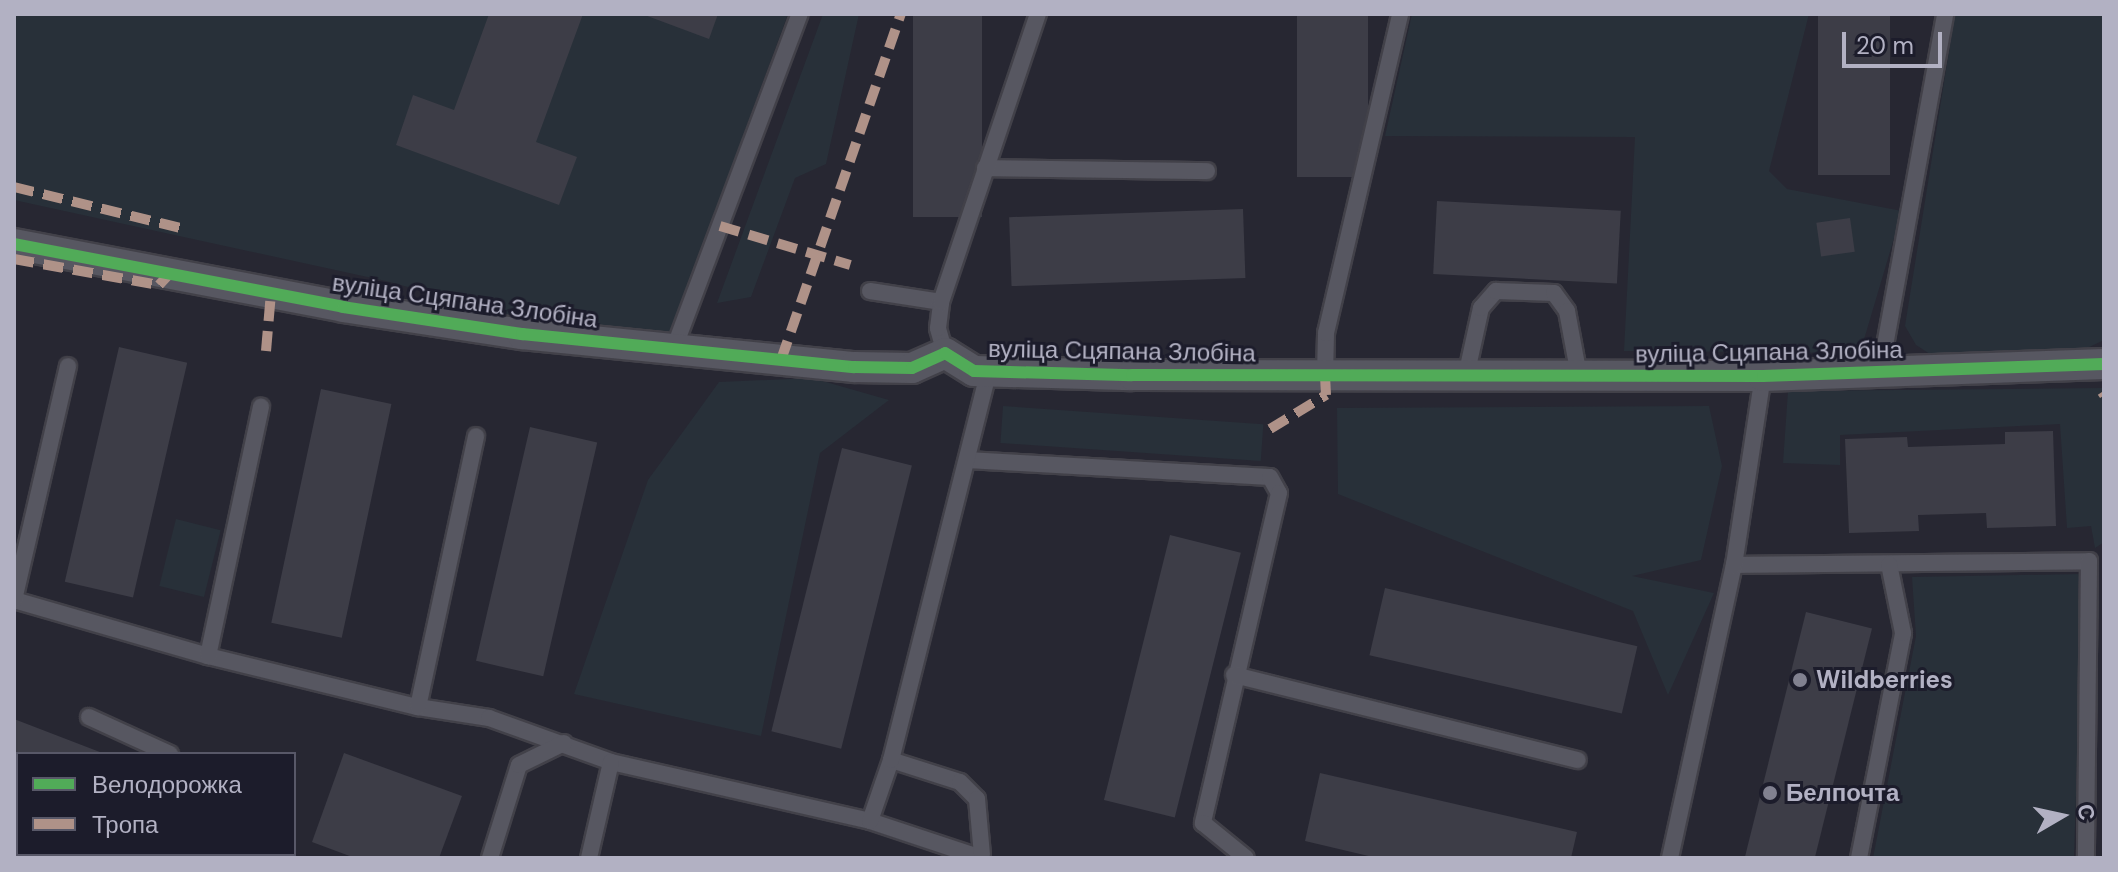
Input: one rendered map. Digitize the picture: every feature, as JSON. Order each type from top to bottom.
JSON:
[{"type":"street","name":"вуліца Сцяпана Злобіна","points":[[14,244],[343,307],[673,351],[912,368],[945,353],[956,364],[989,371],[1325,375],[1763,376],[2104,364]]},
{"type":"lane","points":[[673,351],[800,14]]},
{"type":"lane","points":[[945,353],[938,328],[941,302],[1038,14]]},
{"type":"lane","points":[[1325,375],[1326,333],[1400,14]]},
{"type":"lane","points":[[1880,373],[1945,14]]},
{"type":"lane","points":[[985,168],[1207,171]]},
{"type":"lane","points":[[870,291],[941,302]]},
{"type":"lane","points":[[1466,376],[1481,308],[1496,291],[1554,293],[1567,311],[1579,376]]},
{"type":"lane","points":[[68,366],[14,600],[208,656],[418,707],[489,718],[611,762],[870,821],[982,857],[977,799],[960,782],[891,760]]},
{"type":"lane","points":[[870,821],[891,760],[989,371]]},
{"type":"lane","points":[[1670,858],[1734,565],[1763,376]]},
{"type":"lane","points":[[208,656],[261,407]]},
{"type":"lane","points":[[418,707],[476,436]]},
{"type":"lane","points":[[967,460],[1270,477],[1279,493],[1234,675],[1203,823],[1246,858]]},
{"type":"lane","points":[[1734,565],[2089,561],[2086,858]]},
{"type":"lane","points":[[1859,858],[1903,633],[1889,564]]},
{"type":"lane","points":[[1234,675],[1578,760]]},
{"type":"lane","points":[[89,717],[166,752]]},
{"type":"lane","points":[[490,858],[519,765],[564,743]]},
{"type":"lane","points":[[589,858],[611,762]]},
{"type":"shaded area","points":[[14,14],[788,14],[667,343],[568,331],[386,281],[14,200]]},
{"type":"shaded area","points":[[823,14],[859,14],[826,164],[795,178],[751,297],[717,303]]},
{"type":"shaded area","points":[[1412,14],[1809,14],[1769,171],[1787,189],[1902,211],[1860,353],[1624,351],[1635,137],[1385,136]]},
{"type":"shaded area","points":[[1955,14],[2104,14],[2104,340],[2081,351],[1930,354],[1916,345],[1905,326]]},
{"type":"shaded area","points":[[812,378],[889,400],[820,453],[761,736],[574,694],[648,480],[719,382]]},
{"type":"shaded area","points":[[2104,388],[2104,542],[2095,548],[2091,526],[2067,528],[2060,424],[1840,435],[1840,465],[1783,463],[1788,391]]},
{"type":"shaded area","points":[[1003,406],[1263,424],[1261,461],[1000,443]]},
{"type":"shaded area","points":[[1709,406],[1722,466],[1701,560],[1632,576],[1714,593],[1668,695],[1633,611],[1338,494],[1337,408]]},
{"type":"shaded area","points":[[176,519],[221,530],[204,597],[159,586]]},
{"type":"shaded area","points":[[2083,574],[2074,858],[1873,858],[1916,636],[1912,577]]},
{"type":"building","points":[[489,14],[583,14],[536,142],[577,157],[559,205],[396,145],[413,95],[454,110]]},
{"type":"building","points":[[642,14],[718,14],[709,39]]},
{"type":"building","points":[[913,14],[982,14],[982,217],[913,217]]},
{"type":"building","points":[[1297,14],[1368,14],[1368,177],[1297,177]]},
{"type":"building","points":[[1818,14],[1890,14],[1890,175],[1818,175]]},
{"type":"building","points":[[1437,201],[1621,211],[1617,284],[1433,274]]},
{"type":"building","points":[[1243,209],[1245,278],[1012,286],[1009,217]]},
{"type":"building","points":[[1850,218],[1855,252],[1821,256],[1816,223]]},
{"type":"building","points":[[119,347],[187,363],[133,598],[65,582]]},
{"type":"building","points":[[321,389],[391,404],[342,638],[271,623]]},
{"type":"building","points":[[530,427],[597,443],[543,676],[476,661]]},
{"type":"building","points":[[2053,431],[2056,526],[1987,528],[1986,513],[1918,515],[1919,531],[1849,533],[1845,439],[1907,437],[1908,447],[2005,444],[2005,432]]},
{"type":"building","points":[[842,448],[912,465],[841,749],[771,731]]},
{"type":"building","points":[[1170,535],[1241,553],[1175,818],[1104,800]]},
{"type":"building","points":[[1385,588],[1637,646],[1622,713],[1369,655]]},
{"type":"building","points":[[1806,612],[1872,628],[1815,858],[1745,857]]},
{"type":"building","points":[[14,719],[100,752],[16,752],[14,774]]},
{"type":"building","points":[[344,753],[462,796],[439,858],[355,858],[312,842]]},
{"type":"building","points":[[1320,773],[1577,832],[1571,858],[1377,858],[1305,841]]},
{"type":"marked path","points":[[781,360],[901,14]]},
{"type":"marked path","points":[[14,187],[181,228]]},
{"type":"marked path","points":[[720,226],[850,265]]},
{"type":"marked path","points":[[14,259],[159,285],[170,273]]},
{"type":"marked path","points":[[266,351],[271,293]]},
{"type":"marked path","points":[[1270,429],[1326,395],[1325,375]]},
{"type":"cycle path","points":[[14,244],[343,307],[522,334],[854,367],[912,368],[945,353],[974,371],[1132,375],[1763,376],[2104,364]]},
{"type":"place","name":"Wildberries","points":[[1800,680]]},
{"type":"place","name":"Белпочта","points":[[1770,793]]}]
